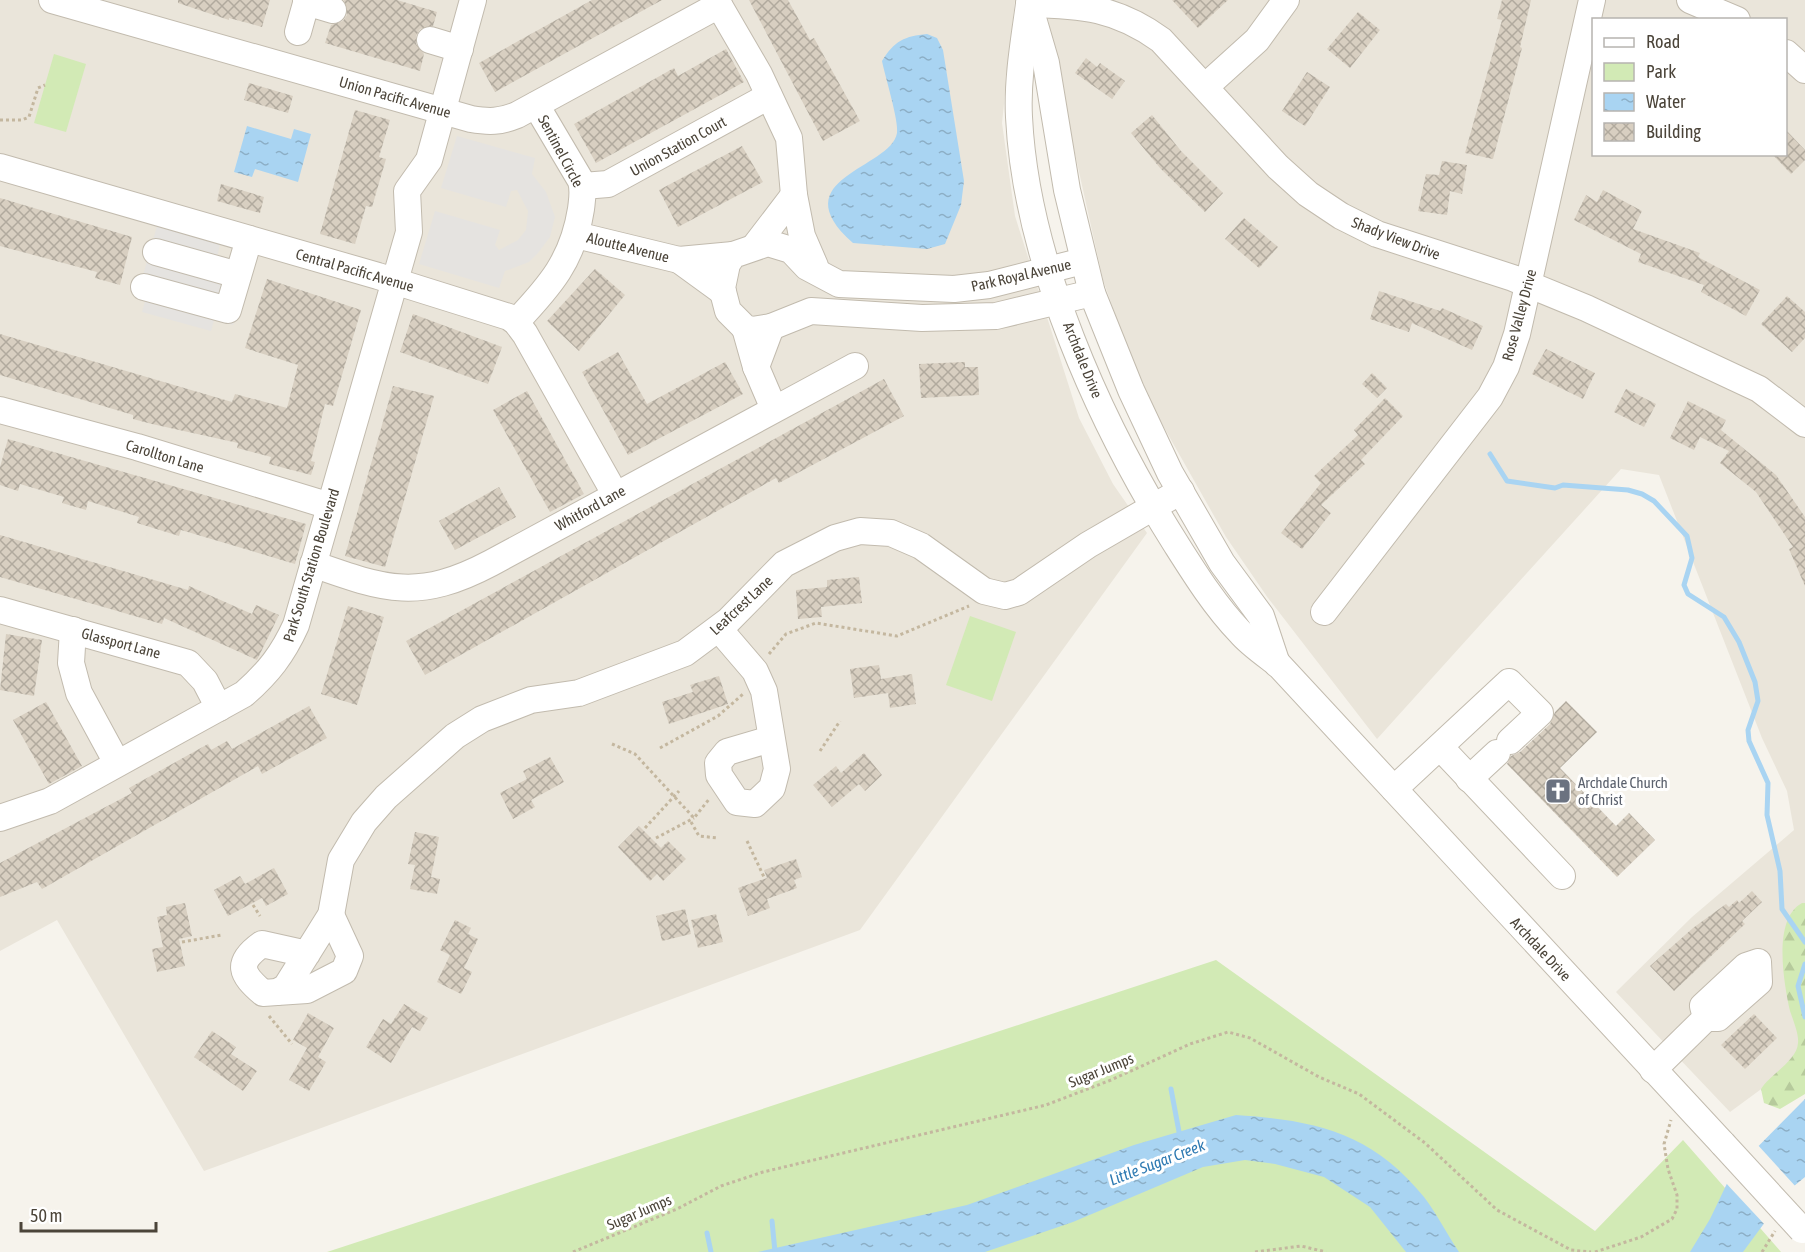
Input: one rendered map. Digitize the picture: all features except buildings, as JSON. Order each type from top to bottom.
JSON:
[{"type":"street","name":"Union Pacific Avenue","points":[[52,0],[471,119],[502,121],[536,105],[717,2]]},
{"type":"street","points":[[442,111],[473,0]]},
{"type":"street","points":[[1205,87],[1257,40],[1286,0]]},
{"type":"street","name":"Rose Valley Drive","points":[[1324,612],[1490,397],[1506,366],[1517,334],[1592,0]]},
{"type":"street","points":[[1690,0],[1732,18]]},
{"type":"street","points":[[298,32],[306,1],[333,10]]},
{"type":"street","points":[[717,2],[769,96],[789,138],[794,195],[802,236],[817,272]]},
{"type":"street","name":"Shady View Drive","points":[[1029,2],[1078,5],[1118,15],[1161,40],[1278,167],[1308,194],[1341,216],[1377,234],[1528,284],[1759,389],[1805,424]]},
{"type":"street","name":"Archdale Drive","points":[[1029,2],[1046,63],[1067,190],[1092,293],[1131,390],[1181,491],[1222,563],[1261,616],[1278,664]]},
{"type":"street","name":"Archdale Drive","points":[[1029,2],[1021,61],[1019,116],[1025,177],[1036,232],[1048,271],[1085,369],[1152,506],[1196,575],[1240,633],[1278,664],[1804,1232]]},
{"type":"street","points":[[430,40],[460,49]]},
{"type":"street","points":[[1787,55],[1805,70]]},
{"type":"street","name":"Union Station Court","points":[[582,186],[608,184],[769,96]]},
{"type":"street","name":"Sentinel Circle","points":[[516,322],[561,271],[576,235],[582,186],[536,105]]},
{"type":"street","name":"Park South Station Boulevard","points":[[0,818],[50,801],[244,694],[269,672],[283,652],[296,625],[410,232],[406,191],[429,160],[442,111]]},
{"type":"street","name":"Central Pacific Avenue","points":[[0,167],[499,312],[516,322]]},
{"type":"street","points":[[774,410],[756,367],[745,328],[728,311],[723,292],[725,270],[794,195]]},
{"type":"street","name":"Aloutte Avenue","points":[[576,235],[679,260],[744,251]]},
{"type":"street","points":[[144,287],[228,310],[249,239]]},
{"type":"street","name":"Park Royal Avenue","points":[[744,251],[768,243],[791,250],[807,267],[839,284],[954,289],[989,285],[1083,261]]},
{"type":"street","points":[[156,252],[238,275]]},
{"type":"street","name":"Aloutte Avenue","points":[[679,260],[723,292]]},
{"type":"street","points":[[922,318],[924,287]]},
{"type":"street","name":"Park Royal Avenue","points":[[745,328],[752,330],[771,327],[811,311],[922,318],[996,316],[1092,293]]},
{"type":"street","points":[[516,322],[615,494]]},
{"type":"street","points":[[756,367],[771,327]]},
{"type":"street","name":"Whitford Lane","points":[[313,564],[399,588],[422,588],[445,584],[491,563],[855,366]]},
{"type":"street","name":"Carollton Lane","points":[[0,410],[136,447],[330,506]]},
{"type":"street","name":"Leafcrest Lane","points":[[331,915],[341,860],[364,822],[386,797],[455,736],[482,719],[531,700],[579,693],[685,653],[719,629],[784,564],[809,549],[860,531],[891,533],[921,546],[984,591],[1005,596],[1019,592],[1152,506],[1181,491]]},
{"type":"street","name":"Glassport Lane","points":[[0,610],[188,663],[205,681],[219,708]]},
{"type":"street","points":[[719,629],[755,671],[761,685],[771,739]]},
{"type":"street","points":[[73,630],[71,663],[79,693],[117,763]]},
{"type":"street","points":[[1394,789],[1509,682],[1540,713],[1470,779]]},
{"type":"street","points":[[1440,747],[1562,876]]},
{"type":"street","points":[[273,1004],[331,915]]},
{"type":"street","points":[[273,1004],[344,971],[350,956],[331,915]]},
{"type":"street","points":[[273,1004],[247,979],[243,966],[248,954],[262,944],[307,954]]},
{"type":"street","points":[[1653,1070],[1706,1018]]},
{"type":"path","points":[[0,120],[22,120],[28,117],[38,88],[45,85]]},
{"type":"path","points":[[767,656],[786,634],[816,623],[897,636],[977,602]]},
{"type":"path","points":[[660,748],[718,716],[734,705],[745,692]]},
{"type":"path","points":[[820,751],[840,721]]},
{"type":"path","points":[[612,744],[635,754],[692,820],[699,837],[718,838]]},
{"type":"path","points":[[645,828],[679,791]]},
{"type":"path","points":[[656,838],[692,820],[710,798]]},
{"type":"path","points":[[747,841],[764,877]]},
{"type":"path","points":[[253,904],[260,916]]},
{"type":"path","points":[[182,942],[222,935]]},
{"type":"path","points":[[273,1004],[292,1044]]},
{"type":"path","name":"Sugar Jumps","points":[[573,1252],[677,1209],[721,1186],[762,1172],[1046,1105],[1111,1080],[1190,1044],[1228,1032],[1251,1038],[1319,1077],[1359,1094],[1425,1143],[1497,1210],[1571,1250],[1593,1252],[1641,1238],[1672,1219],[1677,1209],[1677,1195],[1668,1169],[1664,1144],[1671,1119],[1683,1103]]},
{"type":"path","points":[[1256,1252],[1301,1246],[1326,1252]]},
{"type":"shaded area","points":[[0,0],[1015,0],[1002,123],[1015,216],[1079,418],[1113,484],[1147,533],[860,930],[204,1171],[57,920],[0,951]]},
{"type":"shaded area","points":[[1045,0],[1805,0],[1805,1057],[1730,1112],[1616,992],[1692,917],[1794,830],[1787,791],[1762,738],[1659,475],[1621,469],[1377,739],[1268,598],[1226,537],[1157,415],[1125,342],[1103,280],[1056,68]]},
{"type":"shaded area","points":[[457,136],[535,158],[532,174],[546,192],[555,217],[550,237],[538,253],[529,262],[505,271],[499,288],[419,264],[435,211],[500,230],[495,245],[499,250],[518,240],[526,230],[528,211],[517,190],[511,191],[506,207],[441,188]]},
{"type":"shaded area","points":[[157,226],[220,244],[217,257],[250,267],[233,325],[214,320],[211,331],[142,312],[146,298],[138,293]]},
{"type":"green space","points":[[54,54],[86,64],[66,132],[34,123]]},
{"type":"green space","points":[[970,616],[1016,632],[992,701],[946,685]]},
{"type":"green space","points":[[1805,903],[1805,1094],[1780,1109],[1764,1103],[1761,1089],[1793,1056],[1798,1043],[1797,1031],[1790,1011],[1782,953],[1787,923],[1793,911]]},
{"type":"green space","points":[[1216,960],[1595,1231],[1683,1140],[1781,1252],[327,1252]]},
{"type":"water","points":[[927,34],[937,38],[943,50],[964,181],[961,205],[945,244],[927,249],[853,243],[834,221],[828,203],[833,189],[845,177],[890,145],[897,133],[894,109],[882,61],[901,41],[912,36]]},
{"type":"water","points":[[247,126],[291,139],[294,129],[311,134],[298,182],[255,169],[252,177],[234,172]]},
{"type":"water","points":[[1805,1099],[1805,1177],[1788,1191],[1743,1252],[1690,1252],[1710,1219],[1732,1173]]},
{"type":"water","name":"Little Sugar Creek","points":[[1236,1115],[1264,1117],[1316,1126],[1362,1144],[1384,1157],[1424,1197],[1459,1252],[1406,1252],[1370,1207],[1324,1177],[1275,1164],[1245,1160],[1203,1167],[1073,1222],[985,1252],[758,1252],[967,1205],[1134,1145]]},
{"type":"pier","points":[[1756,1143],[1797,1188],[1765,1225],[1724,1181],[1729,1171]]},
{"type":"waterway","points":[[1490,454],[1507,481],[1555,488],[1563,485],[1628,490],[1642,494],[1654,501],[1687,536],[1692,558],[1684,585],[1688,594],[1724,617],[1739,642],[1755,682],[1758,701],[1748,730],[1749,741],[1768,783],[1767,815],[1780,871],[1782,909],[1805,942]]},
{"type":"waterway","points":[[1805,964],[1798,986],[1805,1017]]},
{"type":"waterway","name":"Little Sugar Creek","points":[[1171,1089],[1180,1137]]},
{"type":"waterway","points":[[772,1221],[775,1252]]},
{"type":"waterway","points":[[707,1233],[711,1252]]},
{"type":"place","name":"Archdale Church of Christ","points":[[1558,791]]}]
